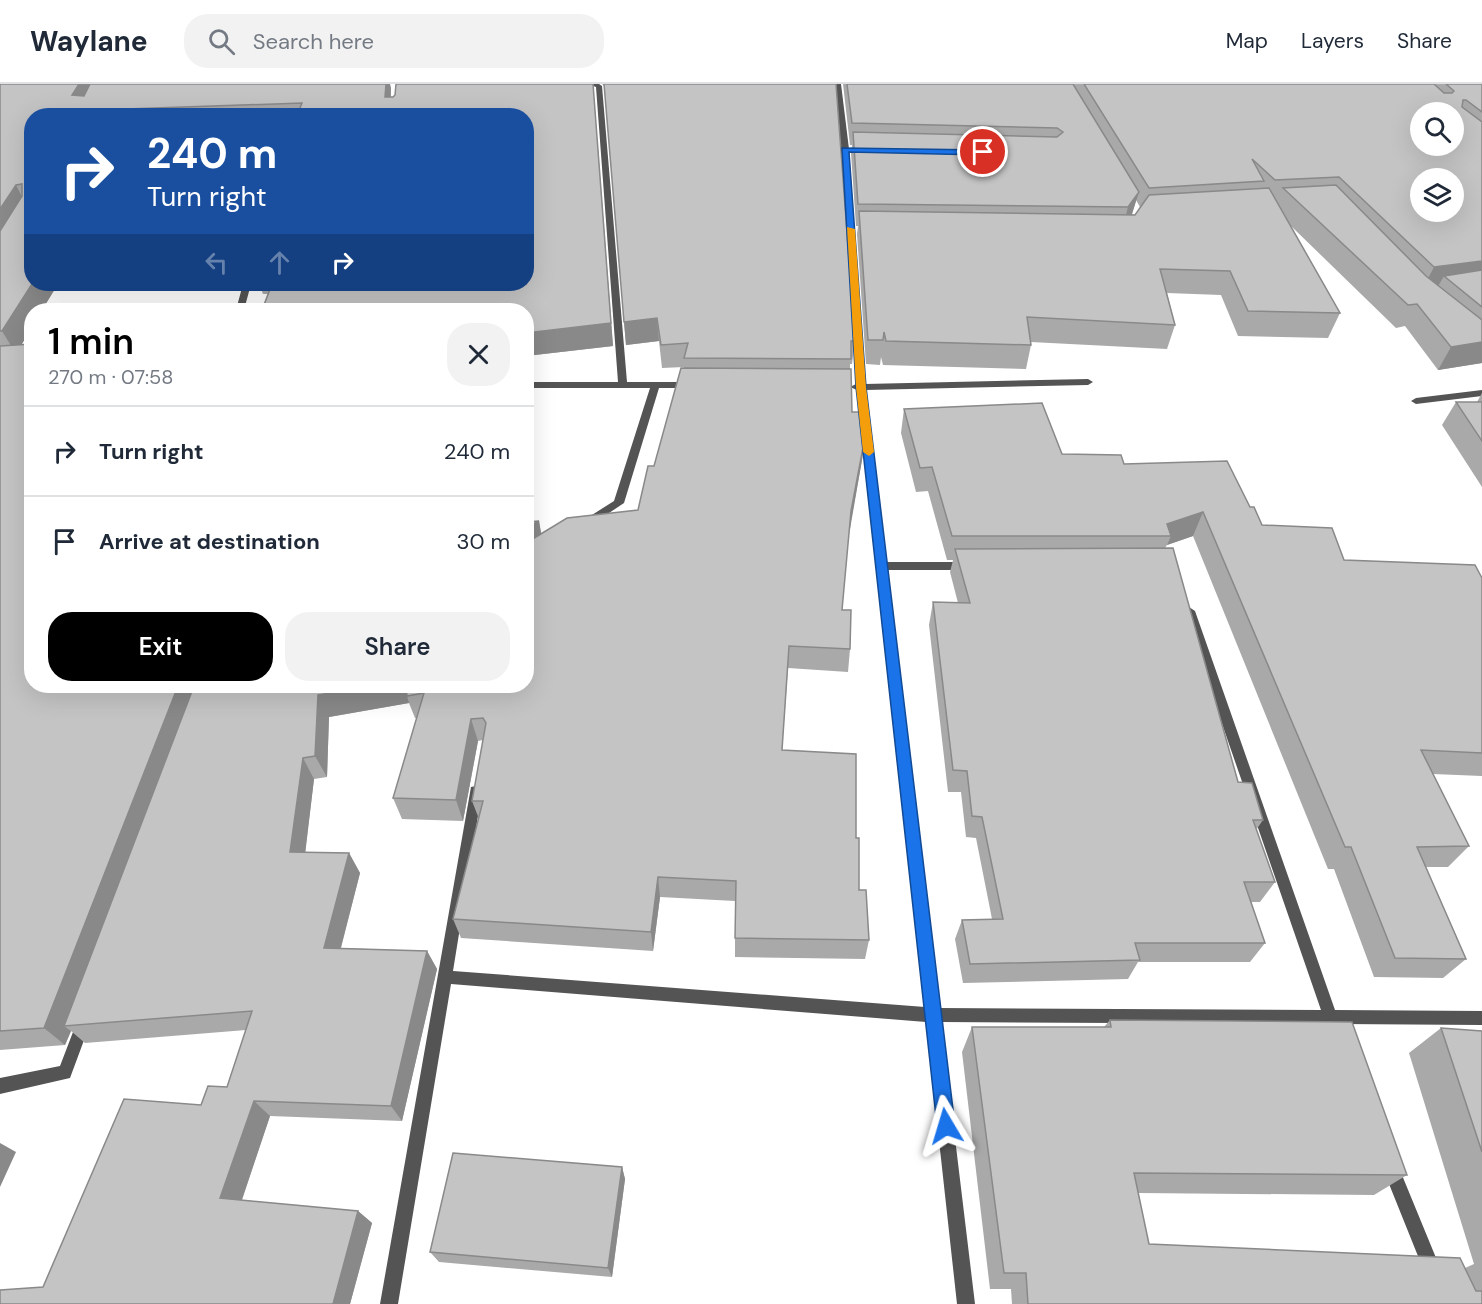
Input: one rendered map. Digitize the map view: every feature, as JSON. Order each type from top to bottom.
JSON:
[{"type":"street","points":[[591,84],[599,86],[623,385]]},
{"type":"street","points":[[838,84],[850,230],[855,387],[882,566],[966,1304]]},
{"type":"street","points":[[845,149],[856,150]]},
{"type":"street","points":[[850,230],[862,230]]},
{"type":"street","points":[[855,387],[1088,382]]},
{"type":"street","points":[[534,385],[701,386]]},
{"type":"street","points":[[581,527],[619,503],[655,385]]},
{"type":"street","points":[[1416,401],[1482,393]]},
{"type":"street","points":[[882,566],[975,566]]},
{"type":"street","points":[[1185,599],[1329,1018],[1343,1051]]},
{"type":"street","points":[[389,1304],[478,780]]},
{"type":"street","points":[[446,977],[933,1015],[1482,1018]]},
{"type":"street","points":[[0,1086],[65,1073],[89,1006]]},
{"type":"street","points":[[1383,1150],[1437,1282]]},
{"type":"building","points":[[0,84],[79,84],[72,95],[84,96],[90,84],[386,84],[385,97],[393,97],[396,84],[593,84],[611,323],[534,332],[534,303],[265,303],[269,291],[534,291],[534,108],[300,108],[302,103],[155,108],[24,108],[24,291],[28,291],[2,331],[0,331],[0,231],[22,196],[22,184],[16,185],[0,209]]},
{"type":"building","points":[[604,84],[836,84],[855,341],[851,341],[851,359],[684,358],[688,343],[661,345],[657,318],[624,322]]},
{"type":"building","points":[[847,84],[1073,84],[1139,192],[1128,207],[858,204],[853,132],[1057,137],[1063,132],[1057,128],[852,123]]},
{"type":"building","points":[[1084,84],[1434,84],[1444,93],[1452,93],[1454,91],[1446,84],[1482,84],[1482,112],[1466,100],[1463,102],[1410,102],[1410,156],[1464,156],[1464,108],[1482,122],[1482,261],[1434,267],[1339,177],[1275,180],[1252,159],[1264,181],[1149,188]]},
{"type":"building","points":[[1336,185],[1426,276],[1482,320],[1482,342],[1451,347],[1417,304],[1408,305],[1283,188]]},
{"type":"building","points":[[1269,188],[1340,313],[1248,311],[1230,271],[1160,269],[1175,325],[1027,317],[1031,345],[886,341],[884,332],[883,340],[868,340],[859,211],[1135,215],[1149,195]]},
{"type":"building","points":[[1482,270],[1482,307],[1444,276]]},
{"type":"building","points":[[24,344],[24,693],[175,693],[44,1028],[0,1031],[0,346]]},
{"type":"building","points":[[681,368],[851,369],[852,412],[862,412],[865,437],[851,511],[842,610],[851,610],[850,649],[789,646],[782,750],[856,754],[856,838],[859,838],[859,890],[866,890],[869,940],[735,938],[736,881],[658,877],[651,932],[453,919],[483,801],[472,801],[486,723],[483,718],[471,719],[456,800],[393,798],[424,693],[534,693],[534,538],[567,518],[638,510],[648,466],[654,466]]},
{"type":"building","points":[[1456,402],[1482,402],[1482,441]]},
{"type":"building","points":[[1042,403],[1062,454],[1121,455],[1124,464],[1227,461],[1250,507],[1254,507],[1262,525],[1332,528],[1344,560],[1475,565],[1482,578],[1482,753],[1421,750],[1469,846],[1417,847],[1466,959],[1395,958],[1351,847],[1345,847],[1203,512],[1167,524],[1171,536],[952,536],[932,467],[920,468],[904,409]]},
{"type":"building","points":[[1173,548],[1238,782],[1252,783],[1263,820],[1253,820],[1275,882],[1244,882],[1265,943],[1135,943],[1140,960],[970,964],[962,920],[1003,919],[982,817],[972,816],[967,771],[953,770],[933,602],[970,603],[955,549]]},
{"type":"building","points":[[191,693],[330,693],[318,695],[315,756],[303,758],[290,852],[349,853],[324,948],[427,951],[391,1106],[254,1101],[220,1198],[358,1211],[333,1304],[0,1304],[0,1290],[43,1287],[124,1099],[201,1105],[208,1086],[227,1087],[252,1011],[64,1026]]},
{"type":"building","points":[[407,693],[424,693],[407,696]]},
{"type":"building","points":[[1110,1020],[1352,1022],[1407,1175],[1134,1173],[1149,1244],[1460,1258],[1476,1291],[1482,1291],[1482,1304],[1028,1304],[1026,1273],[1004,1273],[972,1027],[1111,1027]]},
{"type":"building","points":[[1441,1028],[1482,1031],[1482,1152]]},
{"type":"building","points":[[453,1153],[622,1167],[608,1268],[430,1252]]},
{"type":"slow traffic","points":[[850,229],[861,387],[869,452]]},
{"type":"route","points":[[946,1126],[861,387],[845,149],[983,152]]}]
